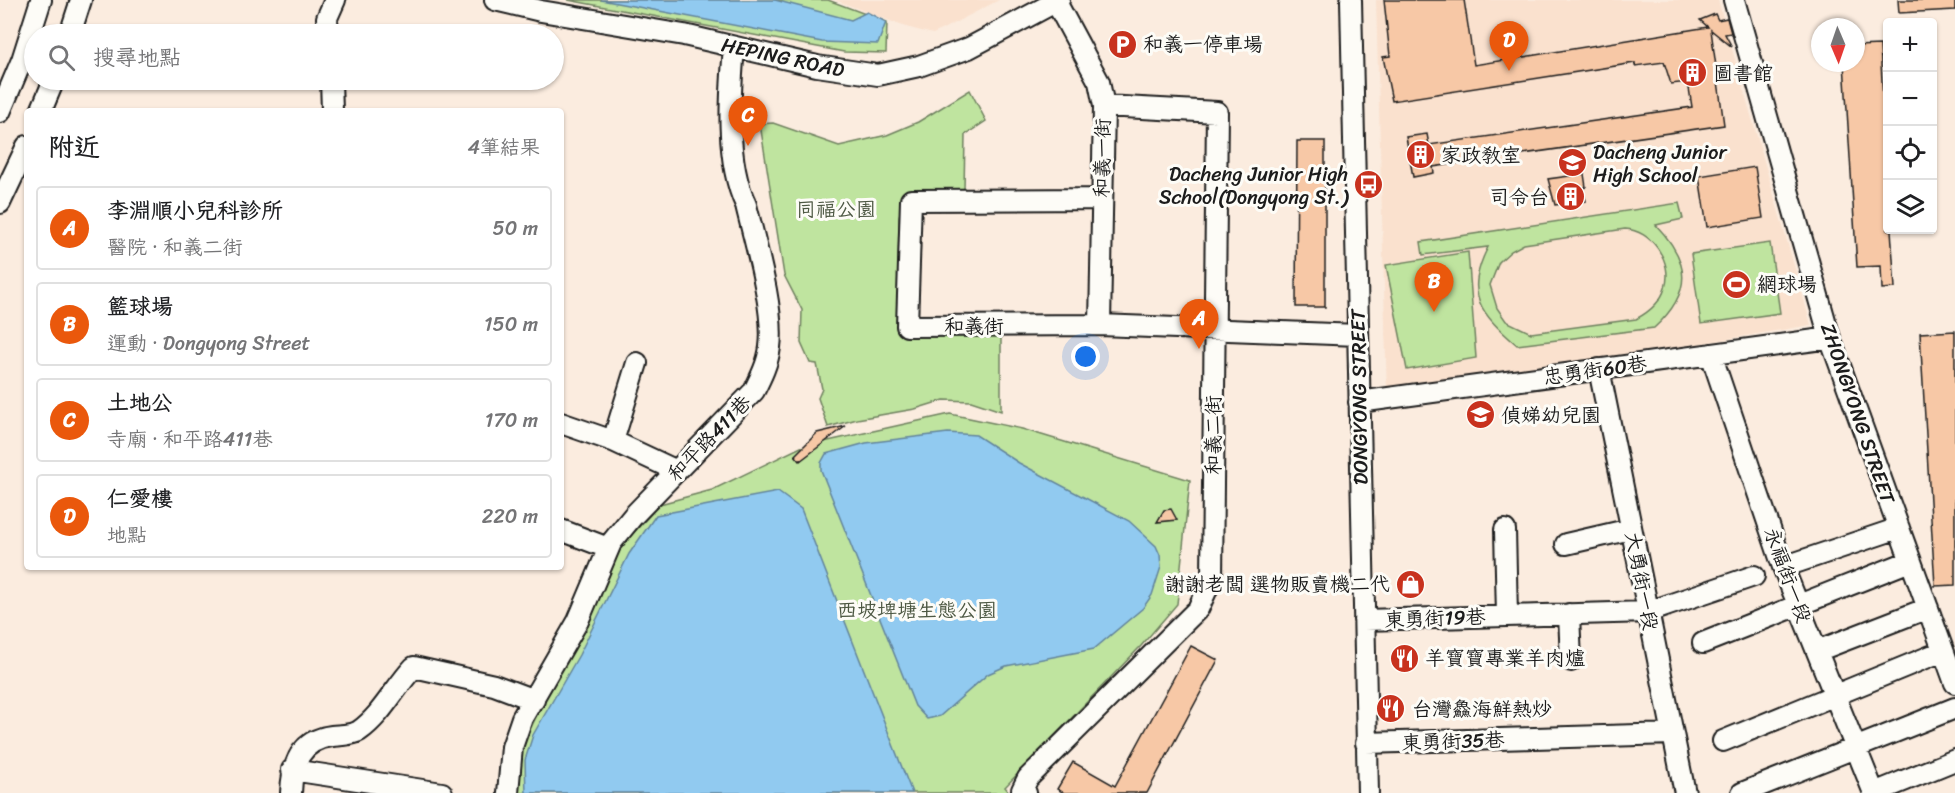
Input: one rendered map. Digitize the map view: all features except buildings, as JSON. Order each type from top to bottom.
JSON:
[{"type":"street","points":[[33,24],[41,0]]},
{"type":"street","points":[[73,24],[81,0]]},
{"type":"street","points":[[327,24],[327,18],[335,0]]},
{"type":"street","name":"HEPING ROAD","points":[[495,0],[734,47],[817,66],[878,75],[919,66],[969,48],[1058,1]]},
{"type":"street","name":"DONGYONG STREET","points":[[1351,0],[1368,793]]},
{"type":"street","name":"ZHONGYONG STREET","points":[[1734,0],[1830,338],[1955,683]]},
{"type":"street","name":"和義一街","points":[[1058,1],[1099,81],[1104,106],[1100,325]]},
{"type":"street","name":"和平路411巷","points":[[508,793],[512,747],[522,718],[578,621],[608,548],[633,516],[754,391],[770,347],[770,319],[746,205],[738,189],[729,113],[734,47]]},
{"type":"street","points":[[0,112],[24,54]]},
{"type":"street","points":[[42,108],[50,90]]},
{"type":"street","points":[[332,90],[333,108]]},
{"type":"street","name":"和義二街","points":[[1026,793],[1022,790],[1028,778],[1198,609],[1212,578],[1217,112],[1104,106]]},
{"type":"street","points":[[0,204],[24,152]]},
{"type":"street","name":"和義街","points":[[1101,199],[911,200],[907,326],[1100,325],[1358,335]]},
{"type":"street","name":"忠勇街60巷","points":[[1359,402],[1830,338]]},
{"type":"street","name":"永福街一段","points":[[1711,354],[1783,567],[1874,793]]},
{"type":"street","points":[[613,441],[637,363]]},
{"type":"street","name":"大勇街一段","points":[[1599,369],[1685,793]]},
{"type":"street","points":[[564,424],[613,441],[677,471]]},
{"type":"street","points":[[1783,567],[1899,528]]},
{"type":"street","points":[[1505,530],[1507,616]]},
{"type":"street","points":[[1566,544],[1631,530]]},
{"type":"street","points":[[564,531],[608,548]]},
{"type":"street","points":[[1703,643],[1910,561]]},
{"type":"street","name":"東勇街19巷","points":[[1364,620],[1648,612],[1754,576]]},
{"type":"street","points":[[1817,651],[1928,608]]},
{"type":"street","points":[[1569,614],[1571,661]]},
{"type":"street","points":[[1723,741],[1943,651]]},
{"type":"street","points":[[291,793],[292,770],[306,747],[320,738],[357,733],[375,718],[414,667],[494,685],[534,700]]},
{"type":"street","points":[[1742,793],[1955,708]]},
{"type":"street","name":"東勇街35巷","points":[[1366,743],[1673,734]]},
{"type":"street","points":[[1874,793],[1955,760]]},
{"type":"street","points":[[292,770],[442,793]]},
{"type":"shaded area","points":[[835,0],[999,0],[933,34],[906,27]]},
{"type":"shaded area","name":"Dacheng Junior High School","points":[[1376,0],[1718,0],[1811,325],[1387,396]]},
{"type":"green space","points":[[568,0],[828,0],[887,22],[886,53],[844,52]]},
{"type":"green space","name":"同福公園","points":[[970,90],[986,121],[965,135],[964,191],[905,195],[899,216],[897,327],[899,331],[913,335],[1001,336],[1001,411],[971,401],[944,400],[915,409],[857,419],[828,427],[818,398],[822,389],[817,364],[810,363],[801,343],[802,310],[784,275],[760,124],[773,123],[839,146],[887,135],[918,122]]},
{"type":"green space","points":[[1679,203],[1683,219],[1656,225],[1676,252],[1683,277],[1676,302],[1654,328],[1517,345],[1493,323],[1480,302],[1477,278],[1488,247],[1423,255],[1421,242]],"holes":[[[1625,229],[1635,231],[1651,241],[1658,249],[1663,258],[1667,278],[1663,293],[1657,302],[1650,310],[1636,319],[1531,333],[1506,321],[1497,308],[1490,285],[1499,262],[1511,251],[1524,244]]]},
{"type":"green space","name":"網球場","points":[[1770,243],[1780,313],[1701,324],[1691,254]]},
{"type":"green space","points":[[1468,252],[1476,358],[1407,370],[1386,265]]},
{"type":"green space","name":"西坡埤塘生態公園","points":[[950,414],[1022,429],[1190,480],[1177,604],[1141,646],[1005,787],[1010,793],[519,793],[516,782],[524,742],[615,553],[660,504],[712,490],[801,447]]},
{"type":"water","points":[[601,0],[775,0],[851,20],[867,12],[886,22],[878,44],[822,42]]},
{"type":"water","points":[[948,433],[976,435],[1019,463],[1129,521],[1156,546],[1160,555],[1161,567],[1152,595],[1143,608],[1094,649],[1006,666],[988,674],[940,716],[927,719],[915,706],[821,470],[821,463],[826,454],[866,443]]},
{"type":"water","points":[[778,492],[801,509],[912,793],[526,793],[525,760],[533,735],[579,655],[629,554],[656,515]]},
{"type":"place","name":"和義一停車場","points":[[1122,44]]},
{"type":"place","name":"仁愛樓","points":[[1509,71]]},
{"type":"place","name":"圖書館","points":[[1692,73]]},
{"type":"place","name":"土地公","points":[[748,146]]},
{"type":"place","name":"家政教室","points":[[1420,155]]},
{"type":"place","name":"Dacheng Junior High School","points":[[1572,163]]},
{"type":"place","name":"Dacheng Junior High School(Dongyong St.)","points":[[1369,185]]},
{"type":"place","name":"司令台","points":[[1570,197]]},
{"type":"place","name":"網球場","points":[[1736,284]]},
{"type":"place","name":"籃球場","points":[[1434,312]]},
{"type":"place","name":"李淵順小兒科診所","points":[[1199,349]]},
{"type":"place","name":"偵娣幼兒園","points":[[1480,415]]},
{"type":"place","name":"謝謝老闆 選物販賣機二代","points":[[1411,584]]},
{"type":"place","name":"羊寶寶專業羊肉爐","points":[[1404,658]]},
{"type":"place","name":"台灣鱻海鮮熱炒","points":[[1391,709]]}]
